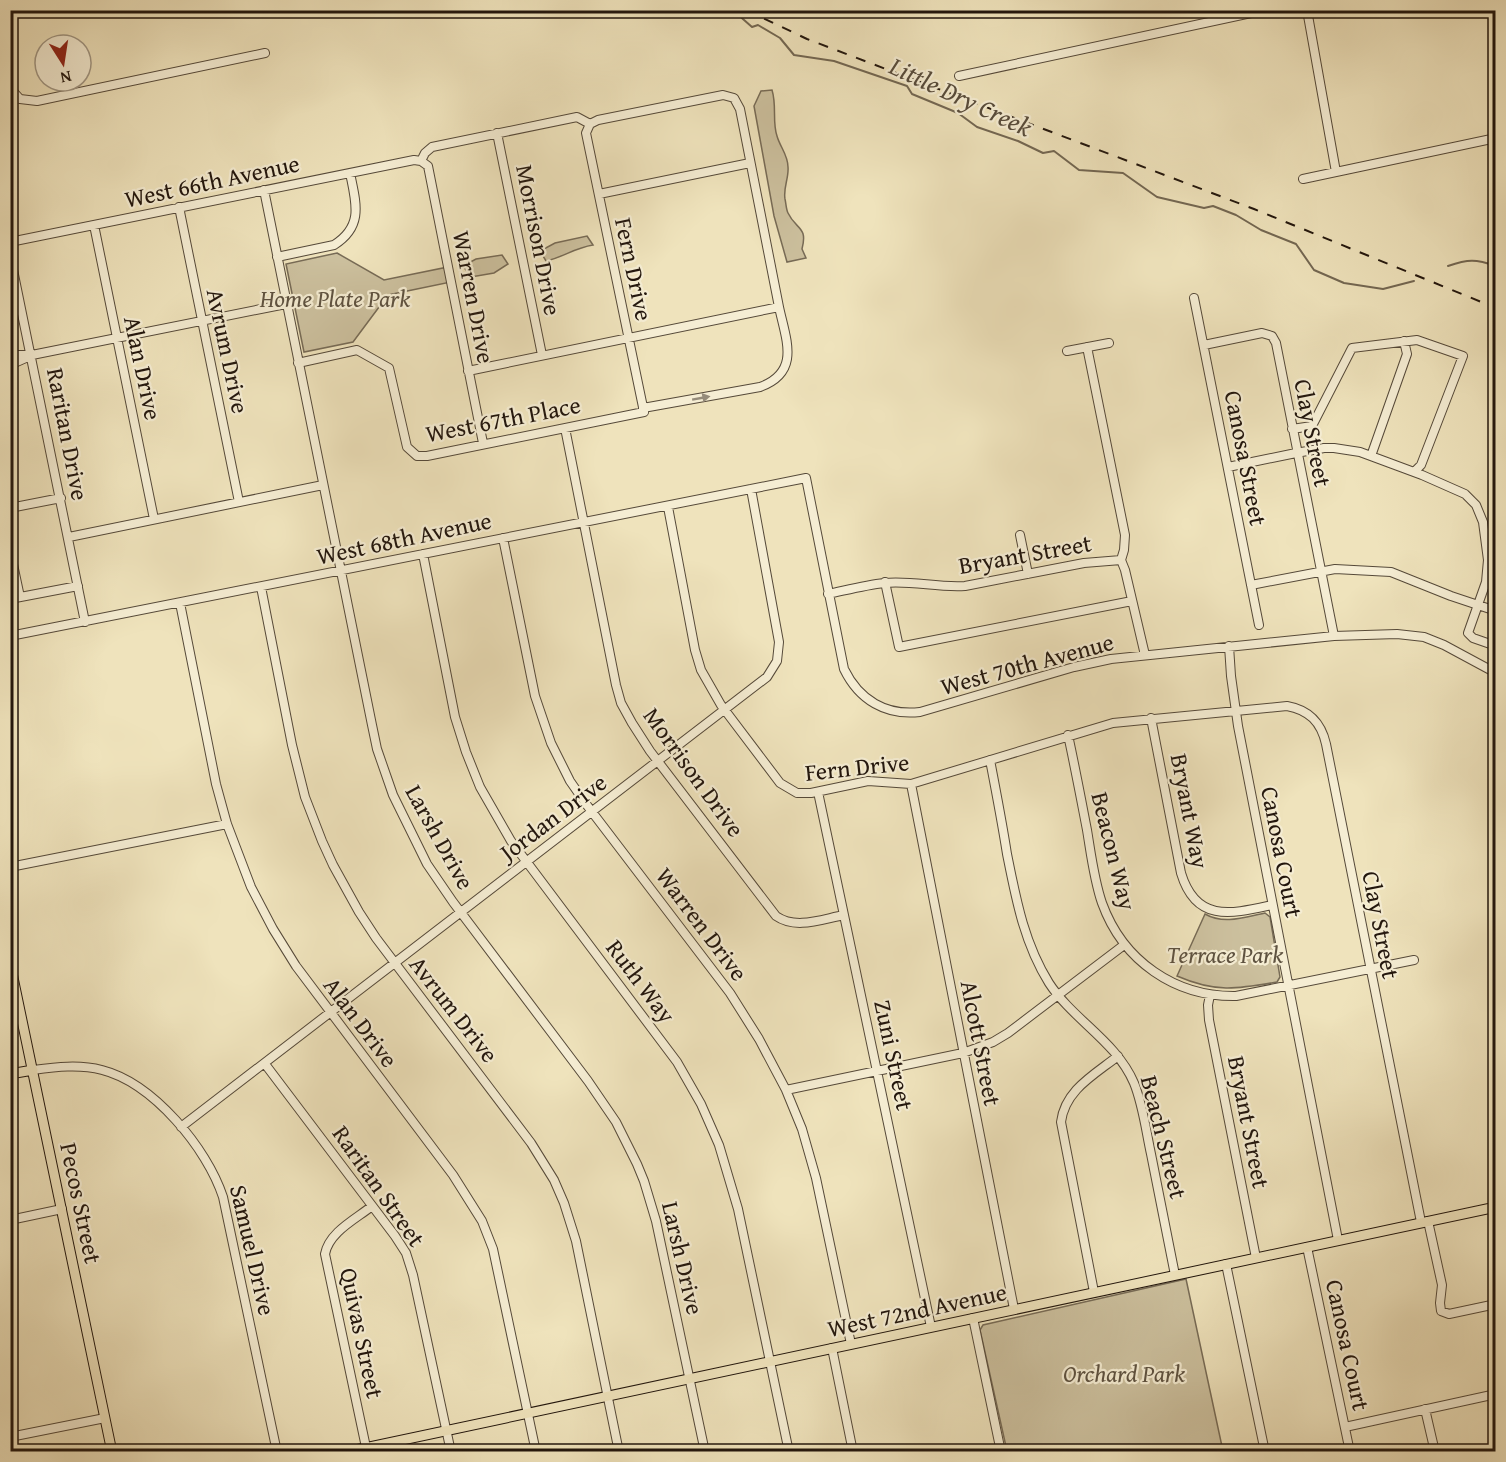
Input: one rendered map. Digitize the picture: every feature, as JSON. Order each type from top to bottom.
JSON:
[{"type":"main road","name":"Pecos Street","points":[[10,963],[112,1452]]},
{"type":"main road","points":[[10,1074],[33,1070]]},
{"type":"main road","name":"West 72nd Avenue","points":[[346,1452],[1496,1207]]},
{"type":"street","points":[[959,76],[1265,10]]},
{"type":"street","points":[[1307,10],[1336,172]]},
{"type":"street","points":[[10,88],[20,99],[37,101],[265,53]]},
{"type":"street","name":"West 67th Place","points":[[298,363],[357,350],[389,368],[407,447],[417,456],[427,456],[760,387],[780,376],[786,367],[788,352],[740,109],[734,98],[723,95],[598,120],[590,124]]},
{"type":"street","points":[[421,161],[432,147],[577,117],[590,124]]},
{"type":"street","name":"Fern Drive","points":[[590,124],[586,133],[643,410]]},
{"type":"street","name":"Morrison Drive","points":[[497,133],[542,355]]},
{"type":"street","points":[[1303,179],[1496,138]]},
{"type":"street","name":"West 66th Avenue","points":[[10,242],[414,160],[421,161]]},
{"type":"street","name":"Warren Drive","points":[[421,161],[428,166],[483,443]]},
{"type":"street","points":[[599,194],[750,163]]},
{"type":"street","points":[[277,257],[334,245],[342,240],[356,217],[350,173]]},
{"type":"street","name":"Larsh Drive","points":[[264,190],[372,726],[385,773],[404,820],[422,854],[461,912],[588,1081],[616,1122],[631,1150],[652,1205],[705,1452]]},
{"type":"street","name":"Avrum Drive","points":[[179,207],[239,502]]},
{"type":"street","name":"Alan Drive","points":[[94,225],[154,519]]},
{"type":"street","name":"Raritan Drive","points":[[10,255],[85,622]]},
{"type":"street","name":"Canosa Street","points":[[1194,298],[1259,625]]},
{"type":"street","points":[[10,355],[32,355],[286,304]]},
{"type":"street","points":[[468,370],[779,307]]},
{"type":"street","name":"Clay Street","points":[[1204,345],[1262,333],[1272,336],[1276,343],[1334,636]]},
{"type":"street","points":[[1292,429],[1312,426],[1352,348],[1417,340],[1463,357],[1421,465],[1414,472]]},
{"type":"street","points":[[1371,456],[1407,354],[1404,341]]},
{"type":"street","points":[[1067,351],[1109,343]]},
{"type":"street","points":[[1087,347],[1125,535],[1121,560],[1145,655]]},
{"type":"street","points":[[10,365],[32,355]]},
{"type":"street","name":"Morrison Drive","points":[[565,428],[610,658],[619,695],[632,723],[658,762],[776,916],[795,924],[844,915]]},
{"type":"street","points":[[1228,467],[1334,448],[1360,452],[1466,494],[1476,505],[1482,522],[1488,560],[1486,582],[1468,633],[1473,638],[1496,646]]},
{"type":"street","name":"West 68th Avenue","points":[[10,636],[806,478]]},
{"type":"street","name":"West 70th Avenue","points":[[806,478],[841,657],[848,676],[860,692],[873,703],[895,712],[920,712],[1074,667],[1111,659],[1334,636],[1397,634],[1424,637],[1496,673]]},
{"type":"street","points":[[69,537],[323,485]]},
{"type":"street","name":"Jordan Drive","points":[[181,1127],[767,677],[775,666],[778,655],[778,635],[751,489]]},
{"type":"street","points":[[10,508],[61,498]]},
{"type":"street","name":"Fern Drive","points":[[668,507],[698,659],[708,685],[725,711],[787,788],[797,793],[818,792],[868,781],[910,784],[1113,723],[1236,711]]},
{"type":"street","points":[[1020,535],[1028,574]]},
{"type":"street","name":"Warren Drive","points":[[503,538],[541,717],[563,768],[592,812],[730,993],[759,1039],[786,1090],[802,1129],[816,1178],[851,1344]]},
{"type":"street","points":[[10,550],[20,597]]},
{"type":"street","name":"Ruth Way","points":[[423,554],[455,717],[466,752],[489,805],[527,862],[660,1039],[701,1104],[719,1145],[733,1188],[789,1452]]},
{"type":"street","name":"Bryant Street","points":[[828,594],[885,582],[947,587],[985,583],[1084,563],[1121,560]]},
{"type":"street","points":[[1251,585],[1320,570],[1357,569],[1391,572],[1496,611]]},
{"type":"street","points":[[885,582],[899,647],[1132,601]]},
{"type":"street","points":[[10,599],[78,586]]},
{"type":"street","name":"Avrum Drive","points":[[261,587],[292,745],[309,807],[322,840],[352,899],[395,963],[525,1134],[554,1180],[576,1241],[619,1452]]},
{"type":"street","name":"Alan Drive","points":[[180,603],[216,784],[241,863],[273,929],[296,966],[453,1175],[482,1221],[493,1249],[536,1452]]},
{"type":"street","name":"Canosa Court","points":[[1229,646],[1236,711],[1338,1240]]},
{"type":"street","name":"Clay Street","points":[[1236,711],[1275,707],[1296,708],[1312,716],[1322,730],[1370,969],[1425,1222],[1442,1285],[1440,1304],[1442,1311],[1449,1314],[1496,1304]]},
{"type":"street","name":"Bryant Way","points":[[1152,718],[1181,873],[1187,889],[1202,905],[1221,913],[1236,913],[1272,905]]},
{"type":"street","name":"Beacon Way","points":[[1068,735],[1101,900],[1124,945],[1144,966],[1189,989],[1210,995],[1236,996],[1414,960]]},
{"type":"street","name":"Beach Street","points":[[990,760],[1022,924],[1043,972],[1058,995],[1118,1056],[1134,1084],[1140,1102],[1175,1275]]},
{"type":"street","name":"Alcott Street","points":[[910,784],[1014,1309]]},
{"type":"street","name":"Zuni Street","points":[[818,792],[931,1327]]},
{"type":"street","points":[[10,867],[227,824]]},
{"type":"street","points":[[786,1090],[979,1048],[1000,1038],[1124,945]]},
{"type":"street","name":"Bryant Street","points":[[1210,995],[1209,1020],[1256,1258]]},
{"type":"street","points":[[1094,1292],[1061,1122],[1065,1104],[1075,1090],[1118,1056]]},
{"type":"street","name":"Raritan Street","points":[[265,1064],[402,1246],[411,1266],[451,1452]]},
{"type":"street","name":"Samuel Drive","points":[[33,1070],[71,1066],[117,1075],[132,1082],[148,1094],[197,1146],[211,1168],[223,1197],[277,1452]]},
{"type":"street","name":"Quivas Street","points":[[367,1449],[325,1254],[327,1246],[335,1236],[372,1206]]},
{"type":"street","points":[[10,1220],[62,1209]]},
{"type":"street","name":"Canosa Court","points":[[1307,1247],[1350,1452]]},
{"type":"street","points":[[1226,1264],[1265,1452]]},
{"type":"street","points":[[973,1318],[1001,1452]]},
{"type":"street","points":[[832,1348],[853,1452]]},
{"type":"street","points":[[1345,1427],[1496,1394]]},
{"type":"street","points":[[1425,1409],[1435,1452]]},
{"type":"street","points":[[10,1437],[105,1418]]},
{"type":"green space","points":[[772,90],[778,140],[788,163],[786,208],[802,232],[802,249],[806,258],[787,262],[774,216],[754,106],[761,91]]},
{"type":"green space","points":[[587,236],[593,245],[546,261],[540,251],[555,243]]},
{"type":"green space","name":"Home Plate Park","points":[[337,253],[384,280],[448,267],[451,282],[388,295],[353,342],[304,352],[286,264]]},
{"type":"green space","points":[[502,255],[508,264],[494,273],[471,277],[463,266],[476,259]]},
{"type":"green space","name":"Terrace Park","points":[[1265,913],[1270,917],[1280,977],[1277,982],[1227,988],[1203,985],[1177,976],[1205,914],[1227,920]]},
{"type":"green space","name":"Orchard Park","points":[[1186,1279],[1223,1451],[1007,1451],[980,1330],[983,1325]]},
{"type":"waterway","name":"Little Dry Creek","points":[[722,10],[735,12],[752,27],[758,25],[780,38],[794,55],[834,61],[907,86],[912,94],[958,113],[977,127],[1018,141],[1043,153],[1054,151],[1079,170],[1123,173],[1157,197],[1204,208],[1213,206],[1236,215],[1261,230],[1296,244],[1314,270],[1344,283],[1383,289],[1414,281]]},
{"type":"waterway","name":"Little Dry Creek","points":[[1448,266],[1472,261],[1496,266]]},
{"type":"railway","points":[[746,10],[807,39],[1254,209],[1496,308]]}]
